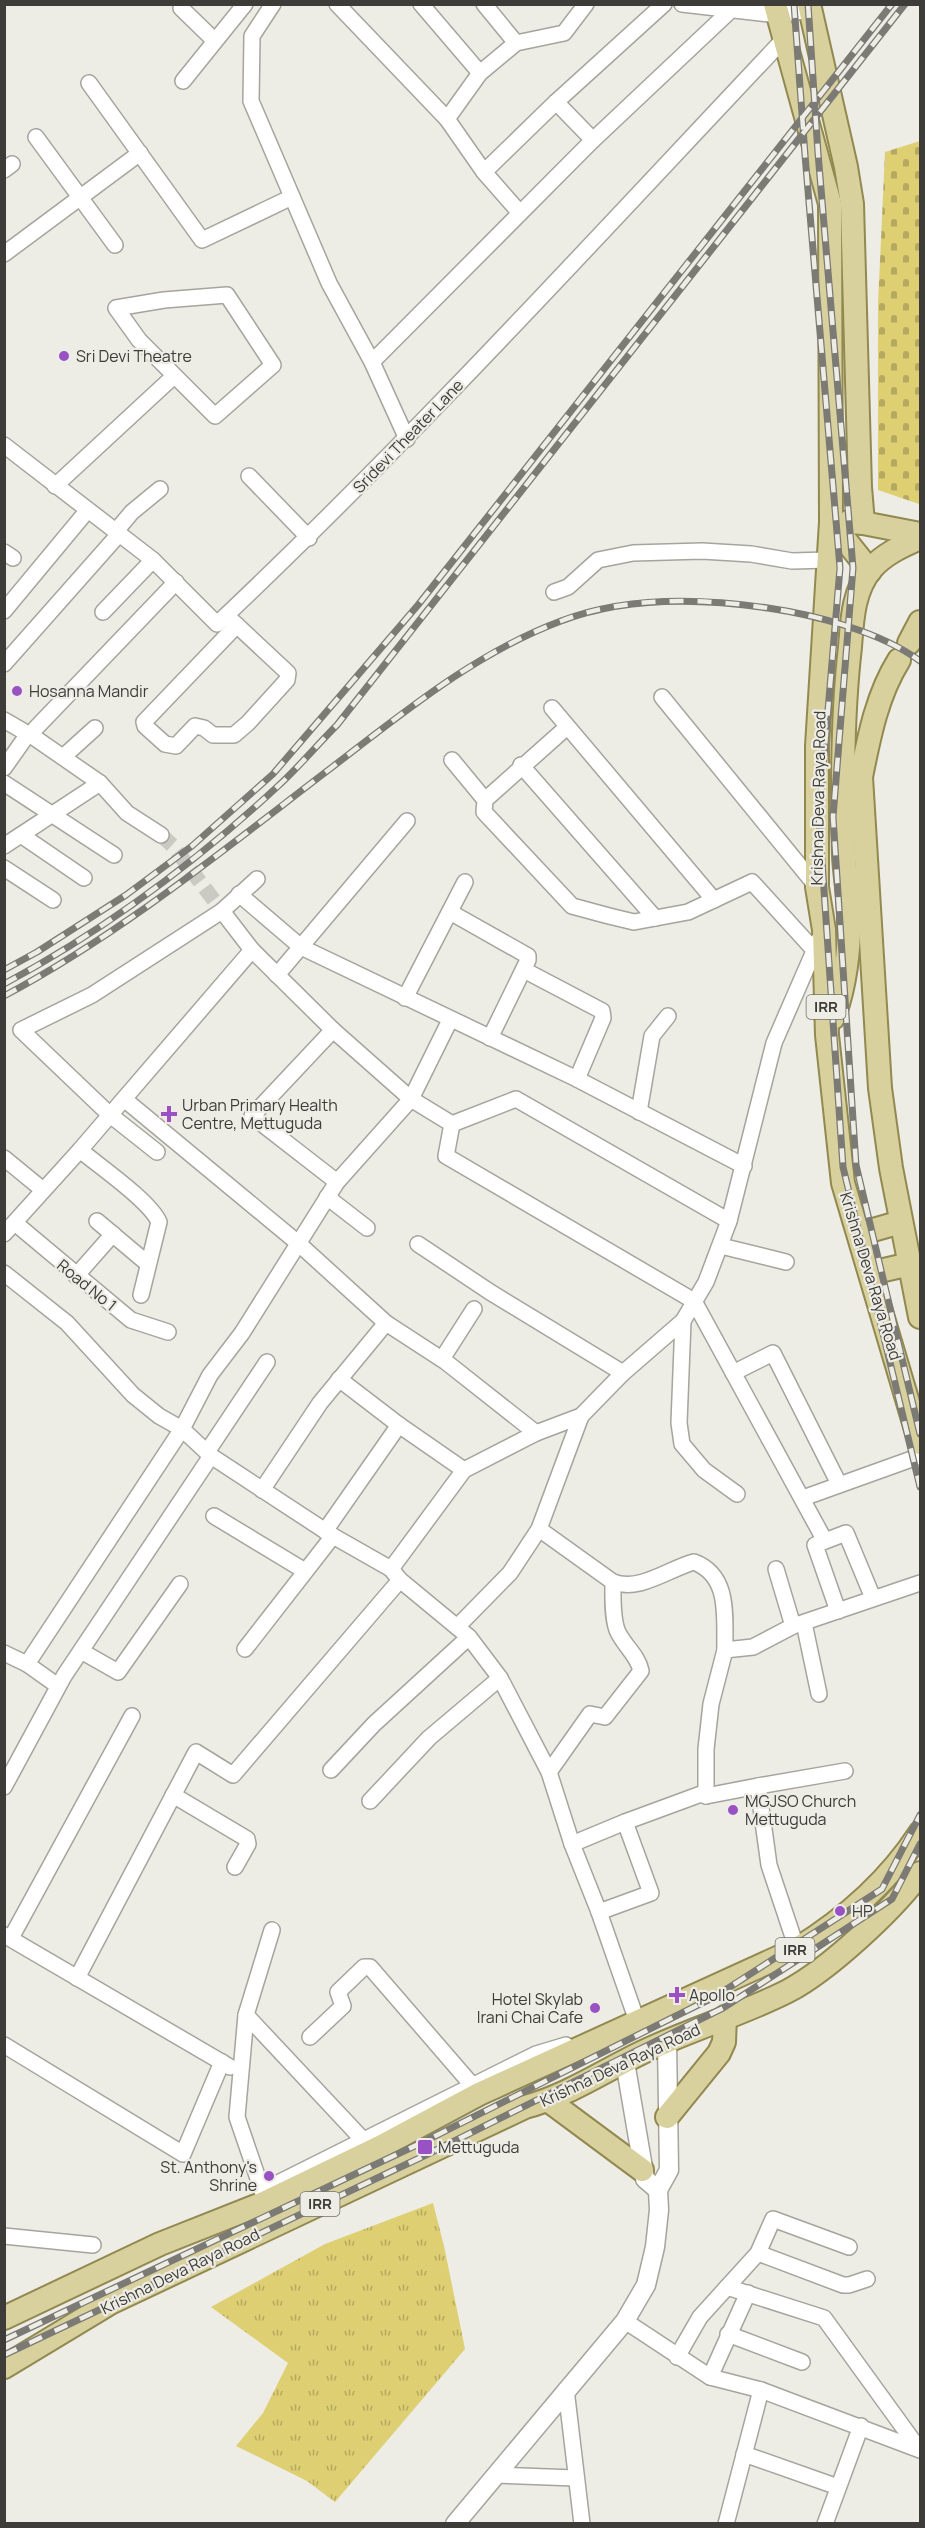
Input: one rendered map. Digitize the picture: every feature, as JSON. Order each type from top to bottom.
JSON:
[{"type":"main road","points":[[809,7],[846,167],[852,204],[863,523]]},
{"type":"main road","name":"Krishna Deva Raya Road","points":[[776,10],[820,161],[830,204],[831,522],[817,746],[817,887],[827,1035],[843,1183],[921,1443]]},
{"type":"main road","points":[[831,522],[870,571]]},
{"type":"main road","name":"IRR","points":[[831,522],[863,523],[921,536]]},
{"type":"main road","name":"IRR","points":[[870,571],[893,550],[921,536]]},
{"type":"main road","name":"Krishna Deva Raya Road","points":[[827,1035],[837,1010],[843,980],[849,916],[844,858],[845,687],[853,611],[860,589],[870,571]]},
{"type":"main road","points":[[921,622],[890,675],[870,732],[861,777],[880,1088],[889,1157],[921,1317]]},
{"type":"main road","points":[[859,1234],[902,1222]]},
{"type":"main road","points":[[870,1273],[910,1264]]},
{"type":"main road","name":"Krishna Deva Raya Road","points":[[4,2318],[160,2244],[380,2146],[479,2094],[797,1949],[825,1932],[878,1888],[921,1833]]},
{"type":"main road","name":"Krishna Deva Raya Road","points":[[4,2367],[110,2303],[525,2108],[549,2101],[667,2042],[789,1990],[831,1960],[903,1896],[921,1873]]},
{"type":"main road","points":[[667,2117],[719,2053],[724,2042],[725,2017]]},
{"type":"main road","points":[[549,2101],[642,2170]]},
{"type":"street","points":[[183,81],[246,4]]},
{"type":"street","points":[[273,4],[252,36],[251,101],[329,283],[372,362],[407,439]]},
{"type":"street","points":[[337,4],[447,119],[484,172],[520,213]]},
{"type":"street","points":[[421,4],[480,73]]},
{"type":"street","points":[[484,4],[516,43]]},
{"type":"street","points":[[447,119],[480,73],[516,43],[564,33],[586,4]]},
{"type":"street","points":[[484,172],[556,102],[664,4]]},
{"type":"street","points":[[688,5],[731,10],[809,7]]},
{"type":"street","points":[[181,8],[215,41]]},
{"type":"street","points":[[372,362],[593,140],[731,10]]},
{"type":"street","name":"Sridevi Theater Lane","points":[[232,620],[288,673],[288,680],[234,735],[213,735],[204,728],[195,726],[176,746],[165,744],[145,726],[144,722],[232,620],[407,439],[783,40]]},
{"type":"street","points":[[88,83],[202,240],[292,197]]},
{"type":"street","points":[[556,102],[593,140]]},
{"type":"street","points":[[36,137],[115,245]]},
{"type":"street","points":[[4,254],[140,153]]},
{"type":"street","points":[[227,295],[273,365],[214,416],[174,376],[139,340],[116,308],[164,300],[227,295]]},
{"type":"street","points":[[55,486],[174,376]]},
{"type":"street","points":[[4,446],[153,560],[217,624],[232,620]]},
{"type":"street","points":[[249,477],[309,538]]},
{"type":"street","points":[[4,664],[118,532],[132,512],[160,489]]},
{"type":"street","points":[[4,611],[87,511]]},
{"type":"street","points":[[554,592],[568,587],[598,560],[633,553],[702,551],[751,554],[792,561],[828,560]]},
{"type":"street","points":[[103,612],[153,560]]},
{"type":"street","points":[[4,768],[32,732],[176,582]]},
{"type":"street","points":[[662,698],[817,887]]},
{"type":"street","points":[[552,708],[714,900]]},
{"type":"street","points":[[4,720],[32,732],[63,758],[100,783],[127,813],[161,835]]},
{"type":"street","points":[[331,1770],[463,1632],[510,1573],[538,1529],[581,1416],[623,1372],[683,1321],[706,1282],[729,1221],[774,1042],[819,940],[752,882],[688,912],[634,922],[572,906],[484,812],[485,800],[521,765],[567,727]]},
{"type":"street","points":[[63,758],[95,728]]},
{"type":"street","points":[[452,760],[485,800]]},
{"type":"street","points":[[521,765],[655,918]]},
{"type":"street","points":[[4,783],[114,855]]},
{"type":"street","points":[[4,846],[100,783]]},
{"type":"street","points":[[277,975],[407,821]]},
{"type":"street","points":[[21,835],[84,878]]},
{"type":"street","points":[[4,868],[53,900]]},
{"type":"street","points":[[157,1152],[109,1114],[21,1030],[92,994],[222,910],[257,879]]},
{"type":"street","points":[[405,998],[465,882]]},
{"type":"street","points":[[238,894],[301,948],[577,1079],[744,1166]]},
{"type":"street","points":[[222,910],[252,950],[333,1030],[411,1098],[452,1124]]},
{"type":"street","points":[[450,912],[525,952],[528,960],[490,1038]]},
{"type":"street","points":[[10,1229],[252,950]]},
{"type":"street","points":[[524,970],[600,1008],[603,1014],[577,1079]]},
{"type":"street","points":[[639,1112],[652,1036],[668,1016]]},
{"type":"street","points":[[27,1664],[182,1429],[210,1376],[242,1333],[337,1182],[411,1098],[450,1020]]},
{"type":"street","points":[[333,1030],[252,1116],[337,1182]]},
{"type":"street","points":[[124,1099],[394,1324],[444,1356],[536,1433]]},
{"type":"street","points":[[452,1124],[516,1099],[729,1221]]},
{"type":"street","points":[[452,1124],[446,1156],[694,1301],[825,1541]]},
{"type":"street","points":[[80,1150],[156,1215],[159,1222],[141,1295]]},
{"type":"street","points":[[4,1158],[43,1190]]},
{"type":"street","points":[[327,1197],[367,1228]]},
{"type":"street","points":[[97,1221],[148,1264]]},
{"type":"street","name":"Road No 1","points":[[10,1229],[76,1276],[131,1320],[168,1332]]},
{"type":"street","points":[[76,1276],[113,1234]]},
{"type":"street","points":[[418,1244],[490,1292],[623,1372]]},
{"type":"street","points":[[721,1246],[786,1262]]},
{"type":"street","points":[[4,1273],[67,1323],[133,1395],[159,1416],[182,1429],[209,1454],[262,1490],[395,1574],[463,1632],[500,1678],[549,1772],[572,1844],[637,2021]]},
{"type":"street","points":[[444,1356],[474,1309]]},
{"type":"street","points":[[683,1321],[679,1423],[682,1444],[704,1470],[737,1494]]},
{"type":"street","points":[[262,1490],[320,1403],[339,1379],[394,1324]]},
{"type":"street","points":[[733,1373],[773,1353],[840,1484]]},
{"type":"street","points":[[4,1787],[8,1771],[58,1686],[267,1362]]},
{"type":"street","points":[[339,1379],[399,1425],[464,1470]]},
{"type":"street","points":[[77,1978],[196,1752],[233,1775],[395,1574],[464,1470],[536,1433],[581,1416]]},
{"type":"street","points":[[245,1648],[305,1571],[399,1425]]},
{"type":"street","points":[[803,1498],[921,1456]]},
{"type":"street","points":[[214,1516],[305,1571]]},
{"type":"street","points":[[538,1529],[613,1582],[622,1585],[634,1584],[694,1562],[702,1565],[721,1586],[724,1597],[725,1650],[711,1704],[706,1749],[706,1796]]},
{"type":"street","points":[[838,1611],[815,1545],[846,1533],[873,1598]]},
{"type":"street","points":[[776,1569],[798,1625],[819,1694]]},
{"type":"street","points":[[549,1772],[591,1714],[605,1717],[641,1671],[639,1663],[622,1640],[616,1627],[613,1582]]},
{"type":"street","points":[[725,1650],[753,1647],[798,1625],[921,1583]]},
{"type":"street","points":[[81,1651],[118,1672],[180,1584]]},
{"type":"street","points":[[4,1653],[27,1664],[58,1686]]},
{"type":"street","points":[[370,1802],[429,1738],[500,1678]]},
{"type":"street","points":[[132,1716],[8,1936],[240,2074]]},
{"type":"street","points":[[572,1844],[701,1794],[706,1796],[845,1771]]},
{"type":"street","points":[[758,1786],[769,1865],[797,1949]]},
{"type":"street","points":[[173,1796],[247,1839],[248,1844],[235,1867]]},
{"type":"street","points":[[598,1912],[651,1893],[625,1822]]},
{"type":"street","points":[[272,1930],[246,2015],[237,2117],[264,2197],[472,2085],[536,2054],[561,2046],[587,2044]]},
{"type":"street","points":[[310,2037],[343,2006],[338,1992],[364,1967],[370,1967],[472,2085]]},
{"type":"street","points":[[246,2015],[364,2142]]},
{"type":"street","points":[[455,2523],[625,2321],[646,2285],[655,2247],[658,2190],[669,2170],[667,2042]]},
{"type":"street","points":[[4,2044],[183,2154],[222,2062]]},
{"type":"street","points":[[624,2062],[642,2170],[645,2179],[658,2190]]},
{"type":"street","points":[[677,2357],[700,2317],[758,2253],[773,2219],[849,2247]]},
{"type":"street","points":[[4,2236],[93,2245]]},
{"type":"street","points":[[758,2253],[843,2285],[867,2279]]},
{"type":"street","points":[[727,2288],[824,2318],[920,2450]]},
{"type":"street","points":[[710,2377],[748,2293]]},
{"type":"street","points":[[625,2321],[710,2377],[761,2390],[920,2450]]},
{"type":"street","points":[[728,2334],[802,2362]]},
{"type":"street","points":[[566,2389],[582,2523]]},
{"type":"street","points":[[726,2523],[761,2390]]},
{"type":"street","points":[[825,2523],[861,2426]]},
{"type":"street","points":[[744,2454],[838,2487]]},
{"type":"street","points":[[495,2475],[576,2478]]},
{"type":"green space","points":[[920,141],[919,504],[878,490],[878,304],[885,152]]},
{"type":"green space","points":[[433,2203],[465,2349],[335,2502],[307,2481],[236,2446],[263,2413],[288,2363],[211,2307],[325,2244]]},
{"type":"tunnel","points":[[161,835],[173,846],[222,911]]},
{"type":"railway","points":[[794,4],[840,568],[819,817],[843,1167],[920,1487]]},
{"type":"railway","points":[[808,4],[818,153],[853,568],[833,817],[856,1165],[920,1434]]},
{"type":"railway","points":[[4,970],[37,952],[126,895],[192,846],[273,774],[418,605],[892,4]]},
{"type":"railway","points":[[4,984],[77,942],[181,869],[277,787],[337,725],[905,4]]},
{"type":"railway","points":[[4,996],[48,971],[132,917],[252,829],[385,726],[469,667],[529,634],[561,621],[611,607],[637,603],[716,602],[768,608],[827,620],[887,641],[920,661]]},
{"type":"railway","points":[[4,2340],[423,2142],[716,1996],[882,1889],[920,1815]]},
{"type":"railway","points":[[4,2355],[428,2154],[723,2008],[892,1899],[920,1844]]},
{"type":"place","name":"Sri Devi Theatre","points":[[64,356]]},
{"type":"place","name":"Hosanna Mandir","points":[[17,691]]},
{"type":"place","name":"Urban Primary Health Centre, Mettuguda","points":[[169,1114]]},
{"type":"place","name":"MGJSO Church Mettuguda","points":[[733,1810]]},
{"type":"place","name":"HP","points":[[840,1911]]},
{"type":"place","name":"Apollo","points":[[677,1995]]},
{"type":"place","name":"Hotel Skylab Irani Chai Cafe","points":[[595,2008]]},
{"type":"place","name":"Mettuguda","points":[[425,2147]]},
{"type":"place","name":"St. Anthony's Shrine","points":[[269,2176]]}]
